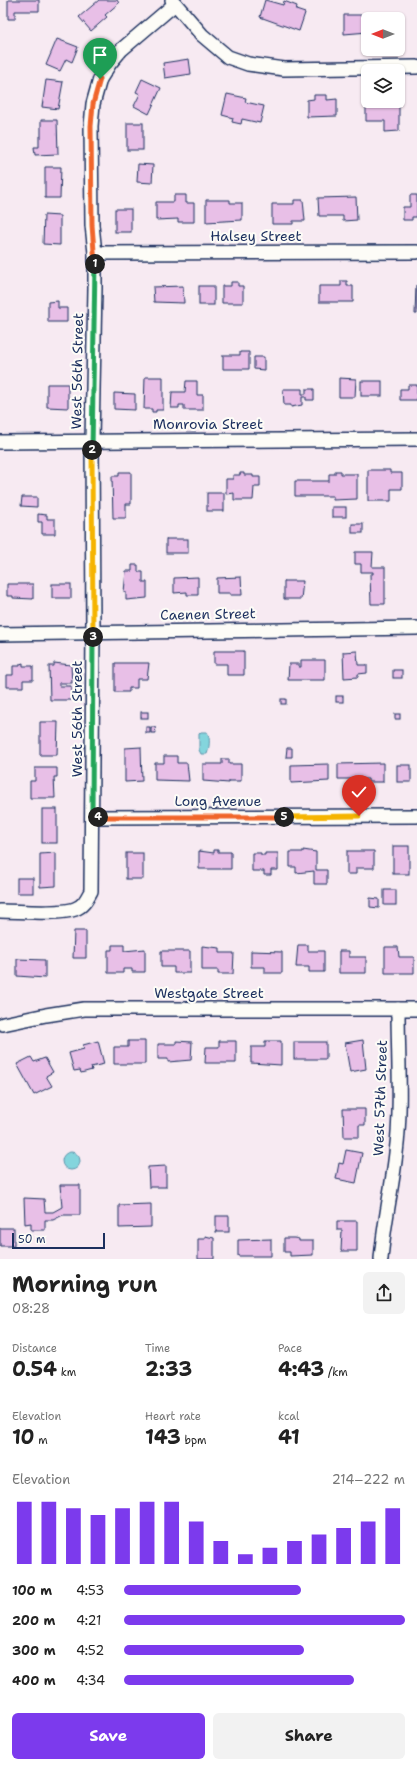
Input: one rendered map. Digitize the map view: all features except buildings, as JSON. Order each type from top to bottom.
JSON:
[{"type":"street","points":[[173,2],[202,35],[228,57],[248,64],[284,69],[417,67]]},
{"type":"street","name":"West 56th Street","points":[[0,911],[64,911],[76,908],[86,902],[91,891],[93,632],[92,440],[95,253],[92,225],[91,126],[93,104],[100,79],[110,63],[121,50],[173,2]]},
{"type":"street","name":"Halsey Street","points":[[95,253],[417,252]]},
{"type":"street","name":"Monrovia Street","points":[[0,442],[92,440],[417,439]]},
{"type":"street","name":"Caenen Street","points":[[0,634],[417,628]]},
{"type":"street","name":"Long Avenue","points":[[92,817],[417,816]]},
{"type":"street","name":"Westgate Street","points":[[3,1024],[84,1009],[417,1009]]},
{"type":"street","name":"West 57th Street","points":[[381,1259],[383,1230],[396,1153],[398,1126],[398,1009]]},
{"type":"water","points":[[201,732],[207,732],[209,737],[207,754],[201,754],[199,750],[199,734]]},
{"type":"water","points":[[71,1152],[77,1155],[80,1161],[77,1167],[71,1170],[65,1167],[62,1161],[65,1155]]},
{"type":"route","points":[[100,79],[93,104],[91,126],[92,225],[95,253],[92,440],[92,817],[359,816]]}]
